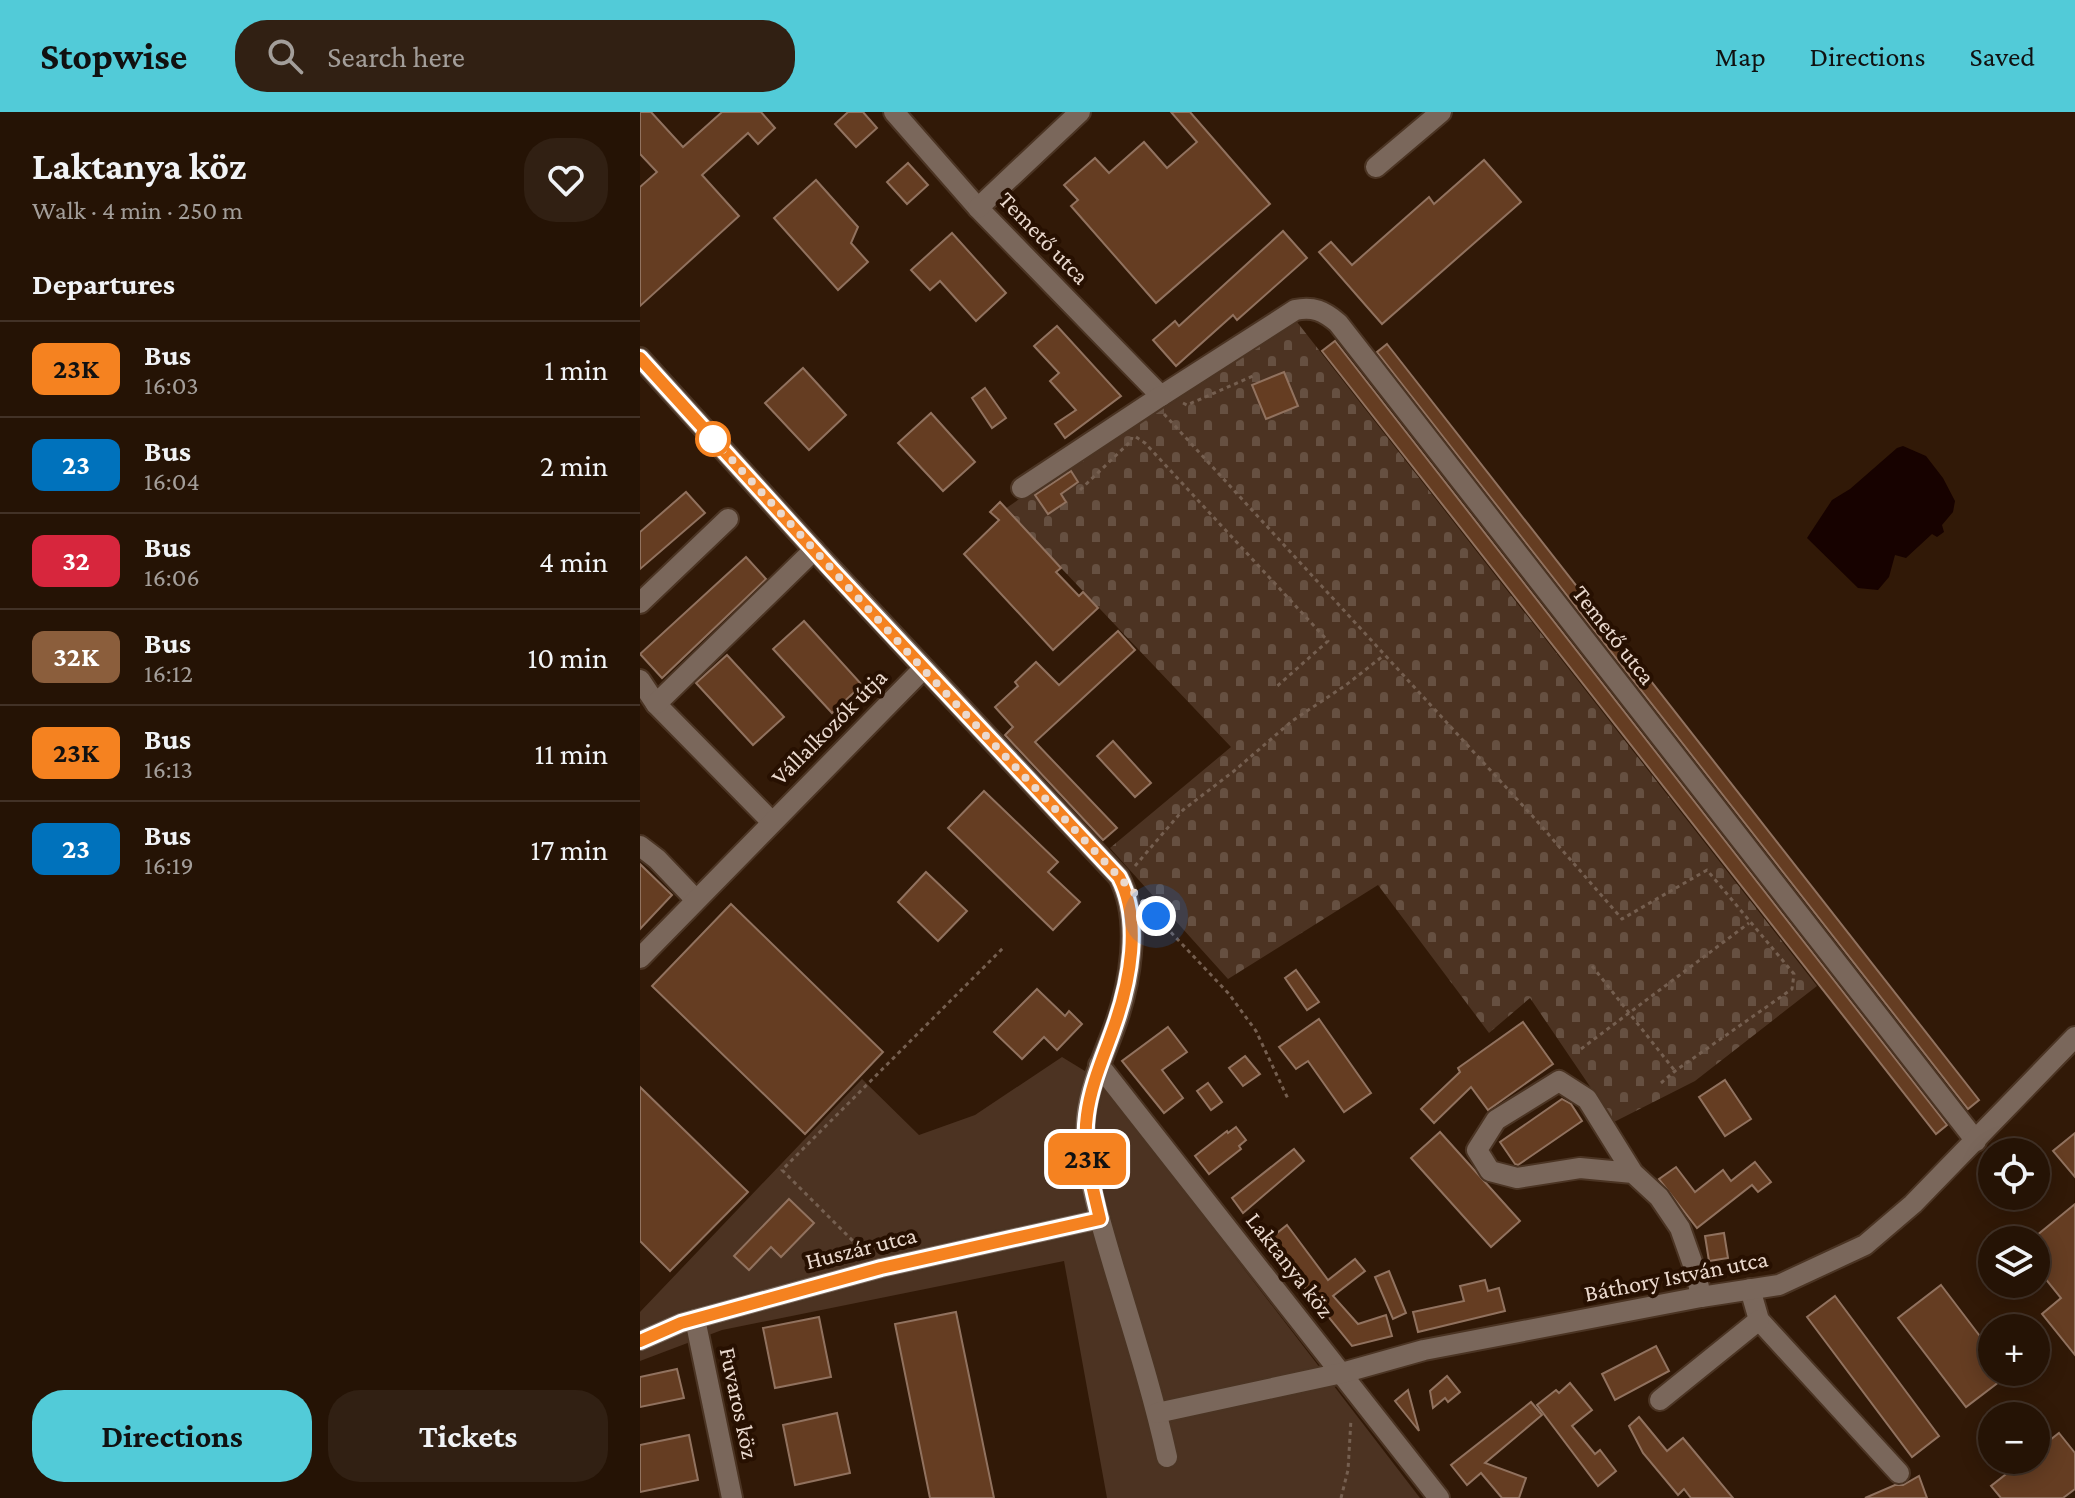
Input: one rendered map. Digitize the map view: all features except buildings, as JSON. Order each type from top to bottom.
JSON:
[{"type":"street","name":"Temető utca","points":[[894,112],[978,208],[1164,400]]},
{"type":"street","points":[[978,208],[1080,112]]},
{"type":"street","points":[[1376,167],[1441,112]]},
{"type":"street","name":"Temető utca","points":[[1022,488],[1164,400],[1295,310],[1320,310],[1338,323],[1976,1141]]},
{"type":"street","points":[[640,358],[923,669],[1119,877],[1127,892],[1131,924],[1130,956],[1121,1005],[1099,1065],[1086,1118],[1086,1157],[1100,1219],[1167,1457]]},
{"type":"street","points":[[640,603],[728,519]]},
{"type":"street","points":[[656,704],[814,550]]},
{"type":"street","name":"Vállalkozók útja","points":[[640,958],[923,669]]},
{"type":"street","name":"Vállalkozók útja","points":[[640,680],[656,704],[772,822]]},
{"type":"street","points":[[640,846],[657,859],[696,900]]},
{"type":"street","name":"Báthory István utca","points":[[1157,1413],[1348,1380],[1424,1350],[1779,1285],[1865,1245],[1913,1204],[2075,1037]]},
{"type":"street","name":"Laktanya köz","points":[[1099,1065],[1439,1498]]},
{"type":"street","points":[[1633,1173],[1580,1168],[1517,1178],[1490,1171],[1477,1150],[1496,1120],[1559,1081],[1587,1099],[1633,1173],[1659,1197],[1680,1228],[1701,1297]]},
{"type":"street","name":"Huszár utca","points":[[640,1341],[695,1319],[881,1268],[1100,1219]]},
{"type":"street","points":[[1750,1289],[1759,1320],[1899,1473]]},
{"type":"street","name":"Fuvaros köz","points":[[695,1319],[732,1498]]},
{"type":"street","points":[[1660,1400],[1759,1320]]},
{"type":"path","points":[[1164,400],[1187,405],[1253,376]]},
{"type":"path","points":[[1164,400],[1383,656],[1536,820],[1622,919],[1707,870],[1794,974],[1792,989],[1661,1083]]},
{"type":"path","points":[[1080,490],[1131,441],[1134,429]]},
{"type":"path","points":[[1132,435],[1145,443],[1328,641],[1275,688]]},
{"type":"path","points":[[1119,877],[1125,876],[1138,864],[1183,810],[1292,721],[1383,656]]},
{"type":"path","points":[[1149,909],[1229,994],[1256,1031],[1289,1101]]},
{"type":"path","points":[[1581,1049],[1749,923]]},
{"type":"path","points":[[881,1268],[782,1170],[1005,946]]},
{"type":"path","points":[[1592,966],[1675,1071]]},
{"type":"path","points":[[1341,1498],[1348,1470],[1348,1380]]},
{"type":"green space","points":[[1297,322],[1817,986],[1695,1081],[1614,1122],[1530,998],[1489,1033],[1378,885],[1228,979],[1110,848],[1231,747],[1005,509],[1151,407]]},
{"type":"green space","points":[[1062,1057],[1098,1079],[1420,1498],[1107,1498],[1064,1261],[722,1330],[640,1361],[640,1312],[862,1079],[919,1135],[975,1115]]},
{"type":"shaded area","points":[[1903,446],[1926,456],[1943,478],[1955,501],[1953,512],[1942,525],[1944,532],[1937,537],[1932,534],[1906,558],[1895,555],[1889,577],[1878,590],[1858,588],[1807,538],[1832,500]]},
{"type":"bus line","name":"23K","points":[[640,358],[923,669],[1119,877],[1127,892],[1131,924],[1130,956],[1121,1005],[1099,1065],[1086,1118],[1086,1157],[1100,1219],[881,1268],[681,1323],[640,1341]]},
{"type":"route","points":[[713,439],[923,669],[1156,916]]}]
